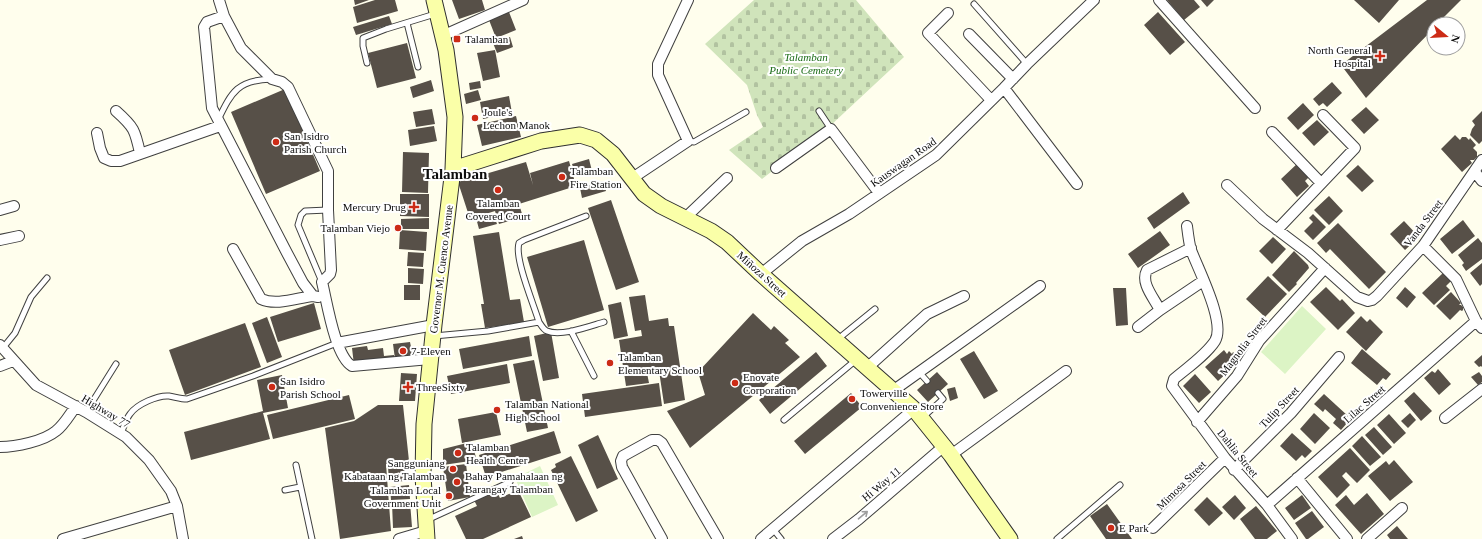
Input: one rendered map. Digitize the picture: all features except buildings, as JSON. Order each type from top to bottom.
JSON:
[{"type":"main road","name":"Governor M. Cuenco Avenue","points":[[426,530],[423,476],[424,424],[433,331],[453,169],[455,117],[446,50],[436,6]]},
{"type":"main road","name":"Miñoza Street","points":[[453,169],[541,141],[580,135],[596,140],[613,154],[644,194],[661,206],[711,231],[727,242],[761,274],[894,390],[918,414],[947,451],[1010,539]]},
{"type":"street","points":[[219,0],[224,16],[241,48],[272,79],[282,82],[288,87],[327,166],[331,270],[330,274],[322,282],[337,343],[347,363],[352,366],[430,359]]},
{"type":"street","points":[[442,36],[523,0]]},
{"type":"street","points":[[631,179],[688,141],[657,70],[658,64],[688,0]]},
{"type":"street","name":"Kauswagan Road","points":[[761,274],[802,241],[849,214],[936,155],[1027,64],[1094,0]]},
{"type":"street","points":[[1159,0],[1255,108]]},
{"type":"street","points":[[948,13],[928,33],[991,100]]},
{"type":"street","points":[[224,16],[207,22],[204,27],[212,108],[303,283],[313,296]]},
{"type":"street","points":[[969,34],[1013,79]]},
{"type":"street","points":[[1004,88],[1077,184]]},
{"type":"street","points":[[116,111],[132,126],[136,134],[140,153]]},
{"type":"street","points":[[1277,230],[1355,148],[1323,115]]},
{"type":"street","points":[[97,132],[104,158],[111,161],[120,161],[219,123]]},
{"type":"street","points":[[776,168],[831,129],[879,193]]},
{"type":"street","points":[[1272,132],[1321,183]]},
{"type":"street","name":"Vanda Street","points":[[1325,268],[1357,297],[1368,301],[1372,300],[1423,246],[1482,160]]},
{"type":"street","points":[[1475,172],[1482,181]]},
{"type":"street","points":[[685,218],[726,178]]},
{"type":"street","points":[[1227,185],[1263,219],[1308,253],[1325,268]]},
{"type":"street","points":[[0,210],[14,206]]},
{"type":"street","points":[[1138,327],[1203,281],[1191,248],[1187,226]]},
{"type":"street","points":[[0,240],[19,236]]},
{"type":"street","points":[[1423,246],[1456,279],[1479,325]]},
{"type":"street","points":[[1160,310],[1146,285],[1145,274],[1147,270],[1191,248]]},
{"type":"street","points":[[233,249],[261,299],[267,302],[313,296],[326,299]]},
{"type":"street","name":"Magnolia Street","points":[[1197,422],[1237,376],[1259,341],[1325,268]]},
{"type":"street","name":"Dahlia Street","points":[[1203,281],[1216,314],[1218,330],[1217,337],[1210,347],[1174,379],[1172,383],[1173,389],[1234,470],[1267,505],[1292,539]]},
{"type":"street","points":[[894,390],[1040,286]]},
{"type":"street","points":[[863,363],[927,314],[964,296]]},
{"type":"street","name":"Lilac Street","points":[[1267,505],[1479,325]]},
{"type":"street","points":[[337,343],[433,331]]},
{"type":"street","name":"Highway 77","points":[[1,347],[36,385],[76,406],[121,433],[149,460],[171,491],[177,506],[183,539]]},
{"type":"street","name":"Tulip Street","points":[[1234,470],[1291,413],[1339,357]]},
{"type":"street","points":[[0,366],[14,361]]},
{"type":"street","name":"Hi Way 11","points":[[833,539],[947,451],[1066,371]]},
{"type":"street","points":[[1445,418],[1482,389]]},
{"type":"street","points":[[0,447],[40,439],[50,435],[57,430],[76,406]]},
{"type":"street","points":[[760,539],[918,414]]},
{"type":"street","points":[[662,539],[622,467],[621,461],[623,456],[652,440],[658,440],[662,443],[718,539]]},
{"type":"street","name":"Mimosa Street","points":[[1153,528],[1225,458]]},
{"type":"street","points":[[1297,478],[1348,539]]},
{"type":"street","points":[[63,539],[177,506]]},
{"type":"street","points":[[1367,539],[1402,508]]},
{"type":"street","points":[[399,539],[426,530]]},
{"type":"lane","points":[[974,4],[1027,64]]},
{"type":"lane","points":[[367,63],[363,46],[363,38],[380,31],[408,23],[436,6]]},
{"type":"lane","points":[[408,23],[418,67]]},
{"type":"lane","points":[[219,123],[233,92],[249,81],[272,79]]},
{"type":"lane","points":[[819,111],[831,129]]},
{"type":"lane","points":[[688,141],[694,142],[746,112]]},
{"type":"lane","points":[[322,282],[298,225],[300,215],[305,210],[328,210]]},
{"type":"lane","points":[[586,216],[524,240],[519,243],[518,252],[539,322],[544,329],[556,332],[571,331],[604,322]]},
{"type":"lane","points":[[1,347],[15,334],[31,297],[47,278]]},
{"type":"lane","points":[[837,339],[875,309]]},
{"type":"lane","points":[[433,331],[488,331],[539,322]]},
{"type":"lane","points":[[571,331],[594,376]]},
{"type":"lane","points":[[121,433],[130,413],[138,406],[158,397],[168,396],[179,399],[188,399],[253,376],[337,343]]},
{"type":"lane","points":[[784,420],[863,363]]},
{"type":"lane","points":[[86,412],[116,364]]},
{"type":"lane","points":[[919,372],[927,381]]},
{"type":"lane","points":[[918,414],[943,399],[938,393]]},
{"type":"lane","points":[[296,465],[312,539]]},
{"type":"lane","points":[[426,530],[510,482]]},
{"type":"lane","points":[[1057,539],[1120,485]]},
{"type":"lane","points":[[285,490],[300,487]]},
{"type":"lane","points":[[773,529],[781,539]]},
{"type":"green space","name":"Talamban Public Cemetery","points":[[754,0],[856,0],[904,57],[830,126],[762,179],[729,150],[763,127],[757,115],[747,85],[705,44]]},
{"type":"green space","points":[[1302,306],[1326,329],[1285,374],[1261,352]]},
{"type":"green space","points":[[540,466],[558,505],[532,517],[515,478]]},
{"type":"place","name":"Talamban","points":[[457,39]]},
{"type":"place","name":"North General Hospital","points":[[1380,56]]},
{"type":"place","name":"Joule's Lechon Manok","points":[[475,118]]},
{"type":"place","name":"San Isidro Parish Church","points":[[276,142]]},
{"type":"place","name":"Talamban Fire Station","points":[[562,177]]},
{"type":"place","name":"Talamban Covered Court","points":[[498,190]]},
{"type":"place","name":"Mercury Drug","points":[[414,207]]},
{"type":"place","name":"Talamban Viejo","points":[[398,228]]},
{"type":"place","name":"7-Eleven","points":[[403,351]]},
{"type":"place","name":"Talamban Elementary School","points":[[610,363]]},
{"type":"place","name":"Enovate Corporation","points":[[735,383]]},
{"type":"place","name":"San Isidro Parish School","points":[[272,387]]},
{"type":"place","name":"ThreeSixty","points":[[408,387]]},
{"type":"place","name":"Towerville Convenience Store","points":[[852,399]]},
{"type":"place","name":"Talamban National High School","points":[[497,410]]},
{"type":"place","name":"Talamban Health Center","points":[[458,453]]},
{"type":"place","name":"Sangguniang Kabataan ng Talamban","points":[[453,469]]},
{"type":"place","name":"Bahay Pamahalaan ng Barangay Talamban","points":[[457,482]]},
{"type":"place","name":"Talamban Local Government Unit","points":[[449,496]]},
{"type":"place","name":"E Park","points":[[1111,528]]},
{"type":"district","name":"Talamban","points":[[455,174]]}]
